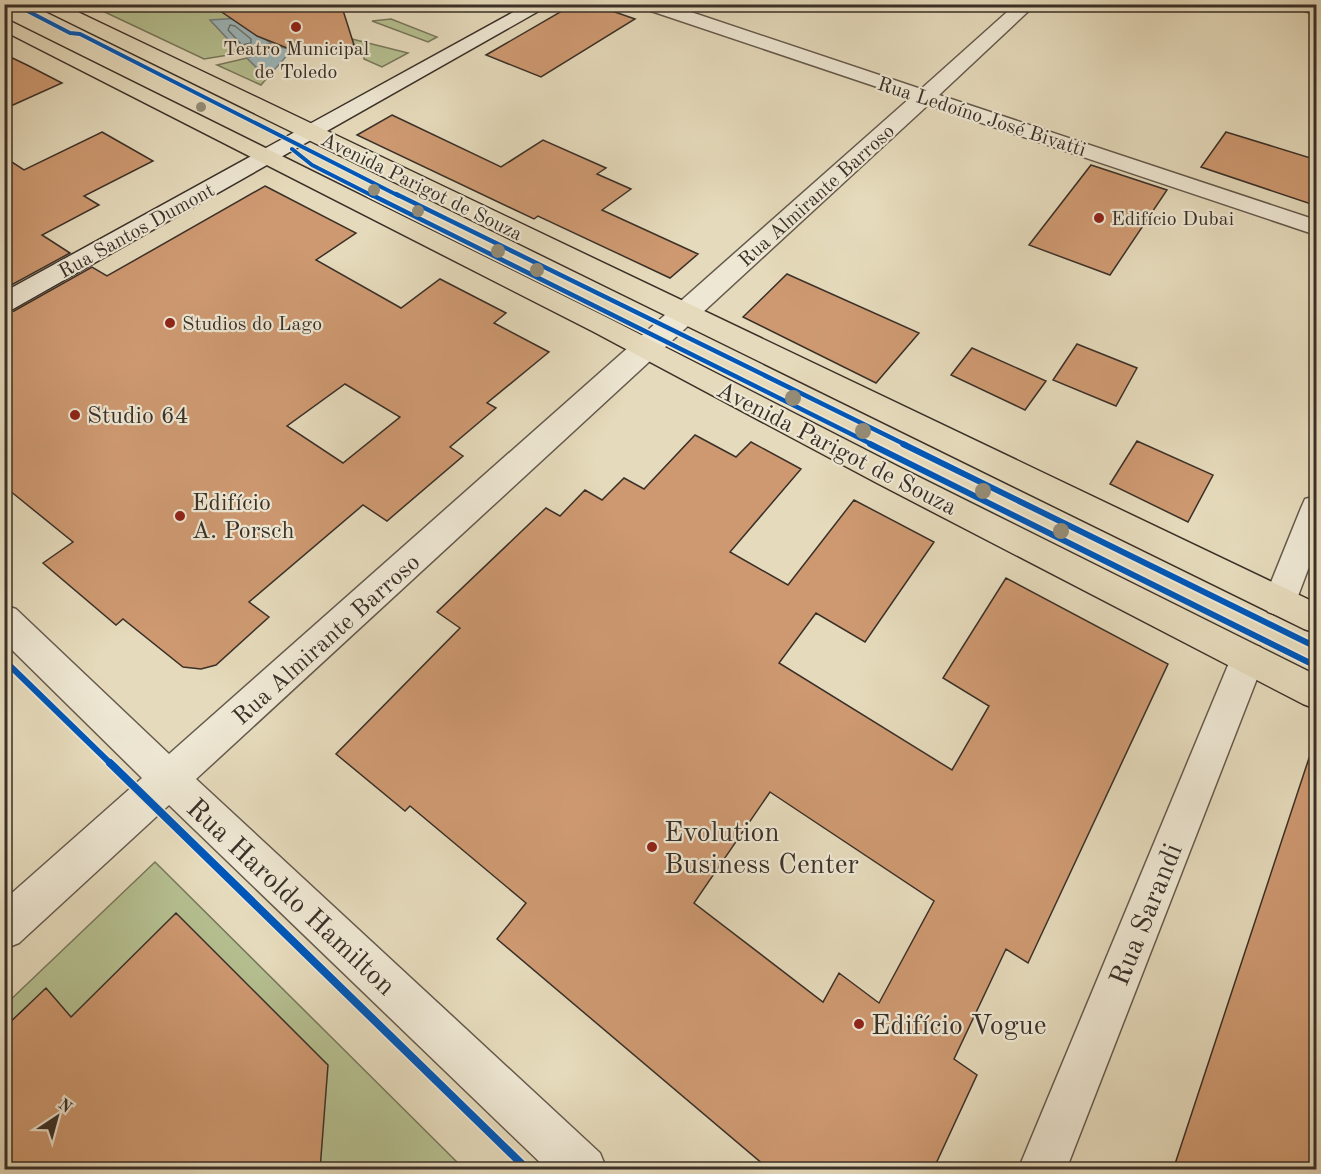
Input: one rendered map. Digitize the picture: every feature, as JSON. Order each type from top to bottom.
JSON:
[{"type":"main road","name":"Avenida Parigot de Souza","points":[[46,4],[1317,620]]},
{"type":"main road","name":"Avenida Parigot de Souza","points":[[13,29],[267,156],[1317,693]]},
{"type":"main road","points":[[13,29],[116,69],[125,70],[139,65],[143,60],[137,49]]},
{"type":"street","points":[[311,132],[542,4]]},
{"type":"street","name":"Rua Ledoíno José Bivatti","points":[[648,4],[1317,228]]},
{"type":"street","name":"Rua Almirante Barroso","points":[[4,928],[1027,4]]},
{"type":"street","points":[[1299,4],[1317,9]]},
{"type":"street","name":"Rua Santos Dumont","points":[[4,303],[311,132]]},
{"type":"street","points":[[1280,602],[1317,508]]},
{"type":"street","name":"Rua Haroldo Hamilton","points":[[4,619],[170,780],[583,1170]]},
{"type":"street","name":"Rua Sarandi","points":[[1042,1170],[1248,657]]},
{"type":"green space","points":[[94,4],[245,5],[242,18],[211,21],[241,53],[204,59],[92,6]]},
{"type":"green space","points":[[391,19],[437,37],[428,42],[372,21]]},
{"type":"green space","points":[[352,39],[408,53],[382,67],[364,59],[364,49],[354,45]]},
{"type":"green space","points":[[247,58],[267,78],[261,85],[217,65]]},
{"type":"green space","points":[[155,862],[464,1169],[5,1170],[5,1005]]},
{"type":"water","points":[[242,18],[241,24],[271,43],[241,53],[210,20]]},
{"type":"water","points":[[278,46],[292,50],[267,78],[247,58]]},
{"type":"building","name":"Teatro Municipal de Toledo","points":[[210,4],[341,4],[354,45],[325,51],[292,50],[257,36]]},
{"type":"building","points":[[574,4],[592,4],[635,19],[541,77],[486,55]]},
{"type":"building","points":[[4,54],[27,65],[62,83],[4,109]]},
{"type":"building","points":[[392,115],[501,167],[543,140],[606,168],[597,174],[631,189],[602,210],[698,254],[670,278],[538,216],[534,219],[357,135]]},
{"type":"building","points":[[102,132],[153,161],[84,196],[99,205],[42,235],[70,253],[4,289],[4,157],[24,170]]},
{"type":"building","points":[[1226,132],[1317,160],[1317,206],[1201,167]]},
{"type":"building","name":"Edifício Dubai","points":[[1091,165],[1167,190],[1110,275],[1029,245]]},
{"type":"building","points":[[265,186],[356,233],[316,260],[401,308],[440,279],[506,313],[494,323],[549,352],[487,403],[496,408],[450,447],[463,456],[387,521],[363,505],[249,602],[269,617],[216,665],[201,669],[183,667],[123,619],[116,625],[43,563],[73,542],[4,486],[4,313],[14,311],[92,267],[107,276]],"holes":[[[345,384],[400,417],[343,463],[287,426]]]},
{"type":"building","points":[[787,274],[919,333],[876,383],[743,317]]},
{"type":"building","points":[[1077,344],[1137,368],[1116,406],[1053,380]]},
{"type":"building","points":[[972,348],[1046,381],[1025,410],[951,375]]},
{"type":"building","points":[[695,435],[736,457],[751,442],[801,469],[730,552],[788,585],[854,500],[934,542],[865,642],[816,613],[779,663],[952,770],[989,706],[943,678],[1006,578],[1168,664],[1028,963],[1006,949],[954,1059],[977,1075],[933,1170],[770,1170],[497,939],[526,903],[410,806],[405,811],[336,754],[460,628],[437,612],[546,508],[560,516],[585,490],[602,500],[624,478],[644,489]],"holes":[[[770,792],[934,901],[879,1003],[839,973],[823,1002],[694,903]]]},
{"type":"building","points":[[1137,441],[1213,475],[1188,522],[1110,484]]},
{"type":"building","points":[[1310,755],[1317,756],[1317,1170],[1173,1170]]},
{"type":"building","points":[[176,913],[328,1065],[320,1170],[4,1170],[4,1028],[46,988],[71,1017]]},
{"type":"cycle path","points":[[14,4],[70,33],[80,34],[323,158],[1316,647]]},
{"type":"cycle path","points":[[292,149],[312,165],[1316,666]]},
{"type":"cycle path","points":[[4,660],[528,1170]]},
{"type":"place","name":"Teatro Municipal de Toledo","points":[[296,27]]},
{"type":"place","name":"Edifício Dubai","points":[[1099,218]]},
{"type":"place","name":"Studios do Lago","points":[[170,323]]},
{"type":"place","name":"Studio 64","points":[[75,415]]},
{"type":"place","name":"Edifício A. Porsch","points":[[180,516]]},
{"type":"place","name":"Evolution Business Center","points":[[652,847]]},
{"type":"place","name":"Edifício Vogue","points":[[859,1024]]}]
